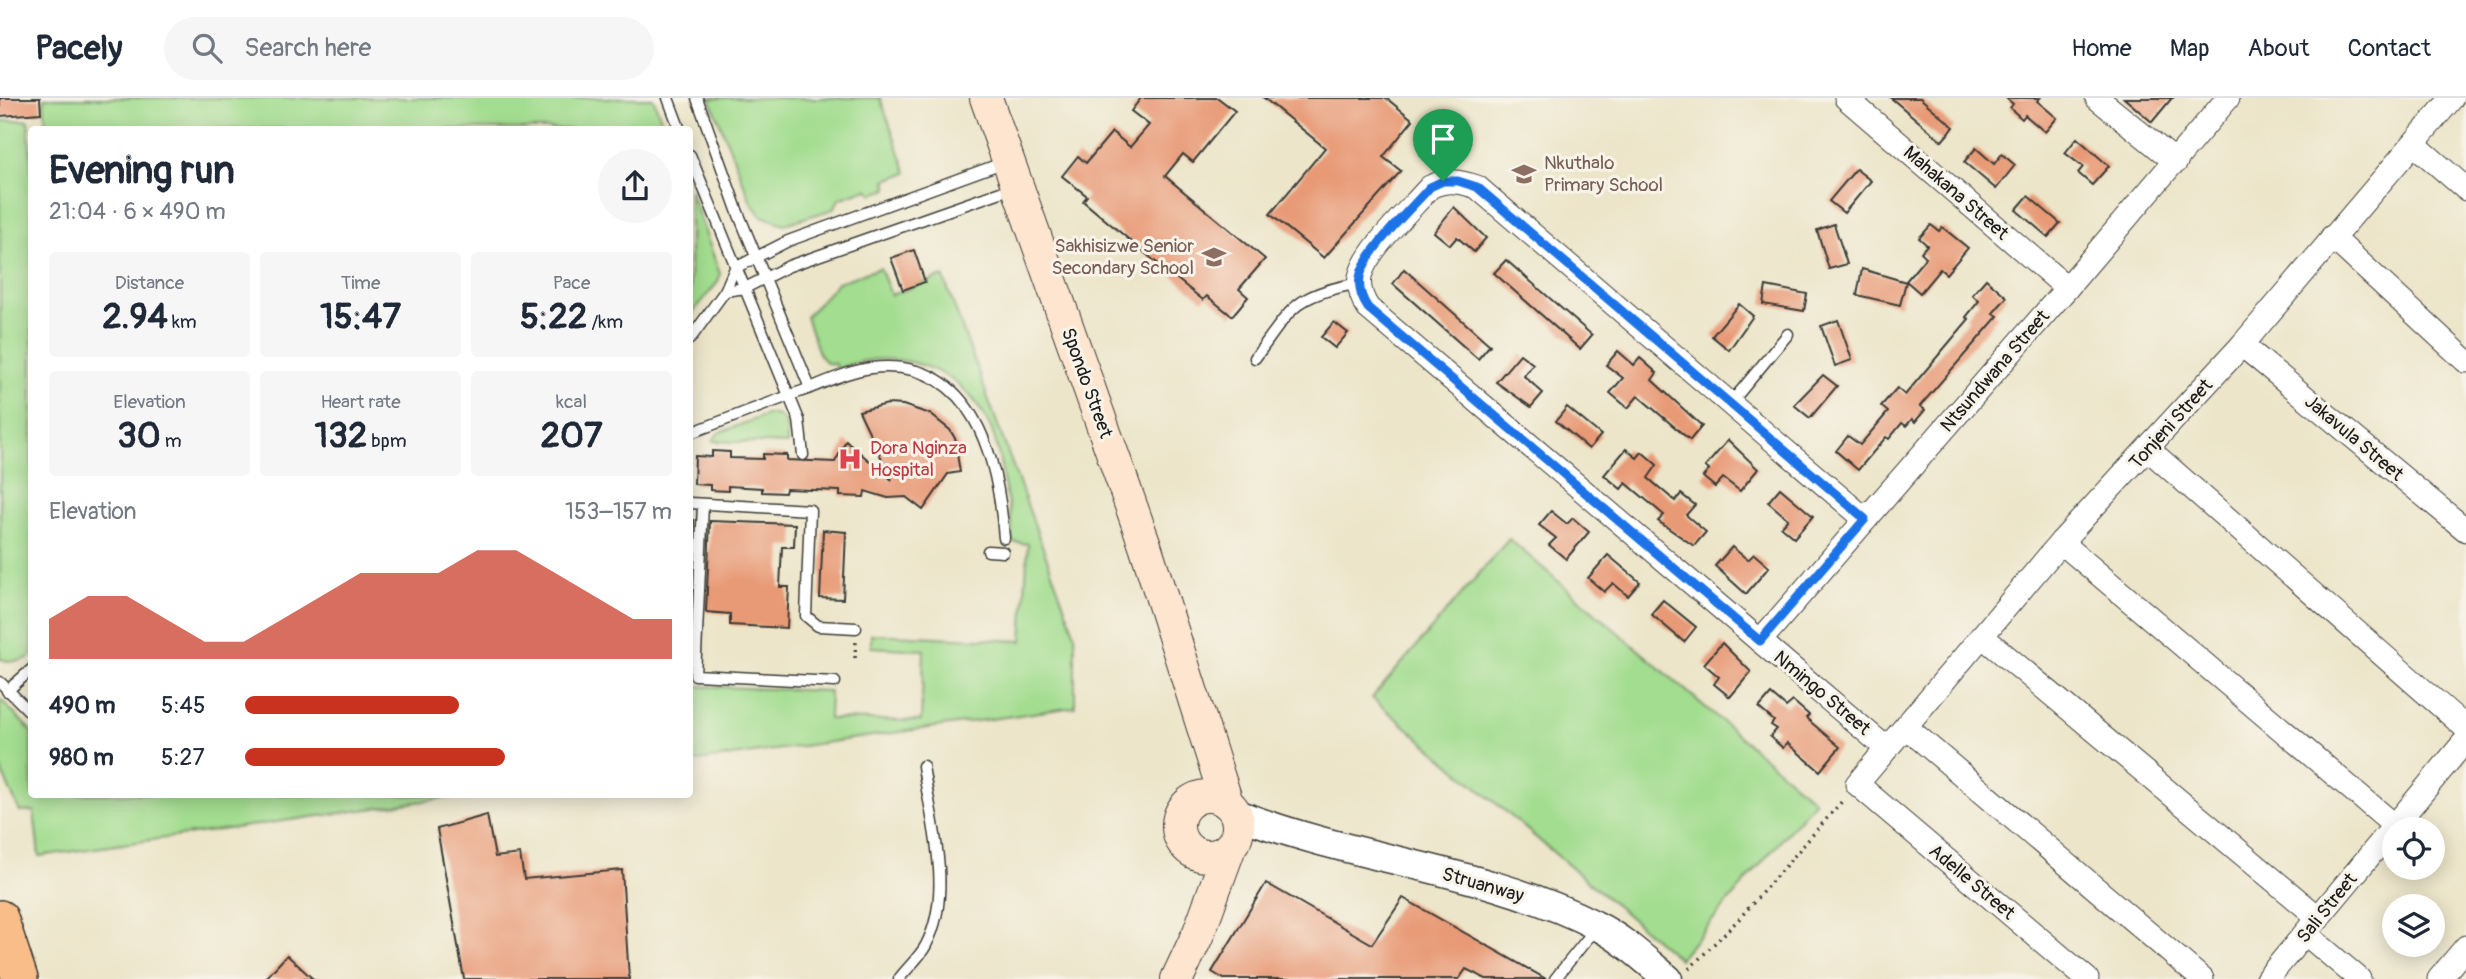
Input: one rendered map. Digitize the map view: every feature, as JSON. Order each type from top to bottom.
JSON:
[{"type":"main road","name":"Spondo Street","points":[[986,98],[1145,545],[1232,825]]},
{"type":"main road","name":"Spondo Street","points":[[1185,670],[1191,716],[1189,802]]},
{"type":"main road","points":[[1175,979],[1195,888],[1192,852],[1178,832],[1179,815],[1189,802],[1209,796],[1232,825]]},
{"type":"main road","points":[[1192,852],[1208,857],[1220,854],[1232,825]]},
{"type":"main road","points":[[1175,979],[1199,932],[1232,825]]},
{"type":"main road","points":[[0,918],[20,979]]},
{"type":"street","name":"Mahakana Street","points":[[1846,98],[2067,288]]},
{"type":"street","points":[[2097,98],[2175,162]]},
{"type":"street","name":"Ntsundwana Street","points":[[1760,641],[2228,98]]},
{"type":"street","name":"Tonjeni Street","points":[[1857,785],[2061,542],[2242,345],[2452,98]]},
{"type":"street","points":[[2414,144],[2466,189]]},
{"type":"street","points":[[1360,283],[1366,261],[1430,187],[1443,181],[1458,181],[1477,187],[1865,519]]},
{"type":"street","points":[[2332,237],[2466,361]]},
{"type":"street","name":"Nmingo Street","points":[[1360,283],[1362,298],[1368,308],[1886,748]]},
{"type":"street","name":"Jakavula Street","points":[[2242,345],[2466,530]]},
{"type":"street","points":[[2148,449],[2466,729]]},
{"type":"street","points":[[2061,542],[2384,817]]},
{"type":"street","points":[[1982,636],[2312,926],[2359,979]]},
{"type":"street","points":[[1906,727],[2202,979]]},
{"type":"street","name":"Sali Street","points":[[2402,817],[2466,740]]},
{"type":"street","name":"Adelle Street","points":[[1857,785],[2087,979]]},
{"type":"street","name":"Struanway","points":[[1232,825],[1280,831],[1552,905],[1598,926],[1625,943],[1668,979]]},
{"type":"street","name":"Sali Street","points":[[2267,979],[2382,842]]},
{"type":"street","points":[[2439,979],[2466,947]]},
{"type":"lane","points":[[668,98],[678,126]]},
{"type":"lane","points":[[697,98],[810,388]]},
{"type":"lane","points":[[693,163],[786,397],[799,420],[803,455]]},
{"type":"lane","points":[[693,335],[725,291],[735,268],[788,240],[1012,174]]},
{"type":"lane","points":[[725,291],[745,288],[877,234],[1012,174]]},
{"type":"lane","points":[[1255,359],[1294,306],[1313,293],[1360,283]]},
{"type":"lane","points":[[1730,404],[1788,334]]},
{"type":"lane","points":[[693,432],[855,371],[885,367],[929,377],[956,395],[978,421],[985,437],[1004,538]]},
{"type":"lane","points":[[693,503],[810,510],[806,616],[818,626],[856,628]]},
{"type":"lane","points":[[703,505],[695,675],[835,682]]},
{"type":"lane","points":[[988,551],[1003,552]]},
{"type":"lane","points":[[28,671],[4,686],[28,710]]},
{"type":"lane","points":[[899,979],[925,946],[937,916],[939,879],[923,766]]},
{"type":"lane","points":[[1555,979],[1598,926]]},
{"type":"path","points":[[1680,979],[1740,919],[1857,785]]},
{"type":"green space","points":[[44,98],[653,98],[664,126],[46,126]]},
{"type":"green space","points":[[710,98],[880,98],[907,173],[886,180],[888,189],[873,194],[867,189],[839,199],[834,209],[785,224],[761,216],[751,202]]},
{"type":"green space","points":[[28,120],[28,126],[28,657],[21,661],[0,659],[0,121]]},
{"type":"green space","points":[[693,198],[720,274],[718,282],[693,312]]},
{"type":"green space","points":[[880,268],[891,295],[943,276],[1075,635],[1075,707],[693,762],[693,686],[830,691],[829,719],[921,721],[924,650],[871,647],[871,634],[1022,641],[1028,544],[1012,542],[1010,513],[996,444],[988,422],[976,402],[960,386],[923,366],[880,360],[858,362],[836,369],[835,364],[827,363],[820,356],[806,317],[838,282]]},
{"type":"green space","points":[[769,414],[783,420],[787,444],[713,441],[718,433]]},
{"type":"green space","points":[[1509,539],[1815,801],[1679,959],[1372,698]]},
{"type":"green space","points":[[0,699],[28,728],[28,798],[445,798],[39,856],[34,811],[20,812],[0,768]]},
{"type":"building","points":[[0,98],[40,98],[41,113],[0,116]]},
{"type":"building","points":[[1141,98],[1218,98],[1235,111],[1193,162],[1183,154],[1165,176],[1265,259],[1239,289],[1248,297],[1232,316],[1207,296],[1203,300],[1151,258],[1083,201],[1087,196],[1062,176],[1078,156],[1086,163],[1112,132],[1130,147],[1149,125],[1131,111]]},
{"type":"building","points":[[1264,98],[1386,98],[1413,120],[1383,157],[1401,171],[1324,258],[1270,214],[1325,148]]},
{"type":"building","points":[[1891,98],[1920,98],[1954,127],[1942,141]]},
{"type":"building","points":[[2006,98],[2040,98],[2037,101],[2057,118],[2045,132],[2025,115],[2022,119],[2010,108],[2013,104]]},
{"type":"building","points":[[2124,98],[2172,98],[2152,122]]},
{"type":"building","points":[[2077,138],[2109,166],[2092,185],[2078,173],[2083,167],[2065,153]]},
{"type":"building","points":[[1976,148],[1994,164],[2002,154],[2015,165],[1996,189],[1964,162]]},
{"type":"building","points":[[1856,169],[1871,181],[1844,213],[1829,201]]},
{"type":"building","points":[[2028,196],[2060,223],[2048,237],[2016,210]]},
{"type":"building","points":[[1454,207],[1486,238],[1474,252],[1457,237],[1450,245],[1434,232]]},
{"type":"building","points":[[1834,224],[1847,264],[1829,269],[1817,230]]},
{"type":"building","points":[[1931,225],[1939,231],[1942,227],[1968,248],[1946,274],[1940,269],[1920,293],[1906,281],[1926,257],[1921,252],[1927,245],[1919,238]]},
{"type":"building","points":[[914,250],[925,282],[903,290],[891,258]]},
{"type":"building","points":[[1506,260],[1592,335],[1580,349],[1494,273]]},
{"type":"building","points":[[1404,269],[1490,345],[1478,359],[1393,284]]},
{"type":"building","points":[[1862,269],[1906,282],[1900,305],[1857,295]]},
{"type":"building","points":[[1986,279],[2007,297],[1993,313],[1998,316],[1920,406],[1925,410],[1915,422],[1912,419],[1906,426],[1902,423],[1889,439],[1886,437],[1858,470],[1836,451],[1848,436],[1860,445],[1888,412],[1881,406],[1897,388],[1905,395],[1969,319],[1966,317],[1979,301],[1972,295]]},
{"type":"building","points":[[1766,286],[1807,294],[1804,311],[1763,304]]},
{"type":"building","points":[[1739,304],[1753,316],[1729,350],[1712,336]]},
{"type":"building","points":[[1838,320],[1852,360],[1835,366],[1821,326]]},
{"type":"building","points":[[1334,322],[1348,333],[1335,348],[1321,337]]},
{"type":"building","points":[[1618,351],[1634,365],[1640,358],[1657,373],[1652,380],[1702,426],[1690,440],[1638,396],[1628,408],[1610,393],[1623,378],[1606,365]]},
{"type":"building","points":[[1520,354],[1533,364],[1524,376],[1543,393],[1531,407],[1496,382]]},
{"type":"building","points":[[1823,375],[1837,386],[1810,418],[1794,405]]},
{"type":"building","points":[[888,404],[903,405],[930,414],[950,430],[963,452],[957,454],[960,472],[948,474],[923,510],[906,497],[888,498],[865,491],[864,497],[840,496],[840,491],[786,489],[785,493],[762,492],[762,488],[728,486],[728,491],[710,490],[710,485],[694,484],[695,456],[712,457],[712,451],[730,452],[730,458],[763,459],[763,454],[787,455],[787,460],[835,462],[846,441],[892,480],[859,411]]},
{"type":"building","points":[[1567,407],[1601,435],[1589,449],[1556,421]]},
{"type":"building","points":[[1728,440],[1758,469],[1740,491],[1723,478],[1715,487],[1703,477],[1709,470],[1705,467]]},
{"type":"building","points":[[1626,449],[1637,458],[1642,452],[1657,465],[1648,478],[1675,501],[1681,494],[1695,505],[1686,515],[1706,532],[1694,546],[1658,521],[1664,515],[1626,483],[1621,489],[1604,475]]},
{"type":"building","points":[[1780,488],[1813,516],[1794,538],[1781,527],[1788,519],[1768,502]]},
{"type":"building","points":[[1551,511],[1567,524],[1573,518],[1589,532],[1566,559],[1549,545],[1556,538],[1539,525]]},
{"type":"building","points":[[710,521],[795,524],[794,547],[782,547],[780,587],[789,587],[787,628],[730,625],[730,614],[706,612]]},
{"type":"building","points":[[823,530],[846,532],[843,599],[820,598]]},
{"type":"building","points":[[1732,547],[1748,560],[1754,554],[1769,567],[1746,594],[1715,566]]},
{"type":"building","points":[[1608,555],[1640,582],[1628,596],[1613,583],[1604,592],[1588,578]]},
{"type":"building","points":[[1663,600],[1696,627],[1684,642],[1651,614]]},
{"type":"building","points":[[1722,643],[1751,672],[1730,697],[1714,684],[1719,677],[1704,664]]},
{"type":"building","points":[[1771,694],[1786,707],[1793,701],[1809,715],[1806,718],[1840,747],[1820,771],[1787,743],[1783,748],[1770,737],[1777,729],[1771,725],[1774,721],[1759,708]]},
{"type":"building","points":[[487,815],[495,857],[520,854],[524,879],[622,870],[629,979],[464,979],[437,829]]},
{"type":"building","points":[[1266,883],[1372,944],[1403,898],[1546,979],[1486,979],[1466,969],[1459,979],[1224,979],[1212,972]]},
{"type":"building","points":[[287,955],[313,979],[265,979]]},
{"type":"place","name":"Nkuthalo Primary School","points":[[1524,174]]},
{"type":"place","name":"Sakhisizwe Senior Secondary School","points":[[1214,257]]},
{"type":"place","name":"Dora Nginza Hospital","points":[[850,459]]},
{"type":"route","points":[[1443,181],[1458,181],[1477,187],[1865,519],[1760,641],[1368,308],[1360,288],[1360,276],[1366,261],[1430,187],[1443,181]]}]
